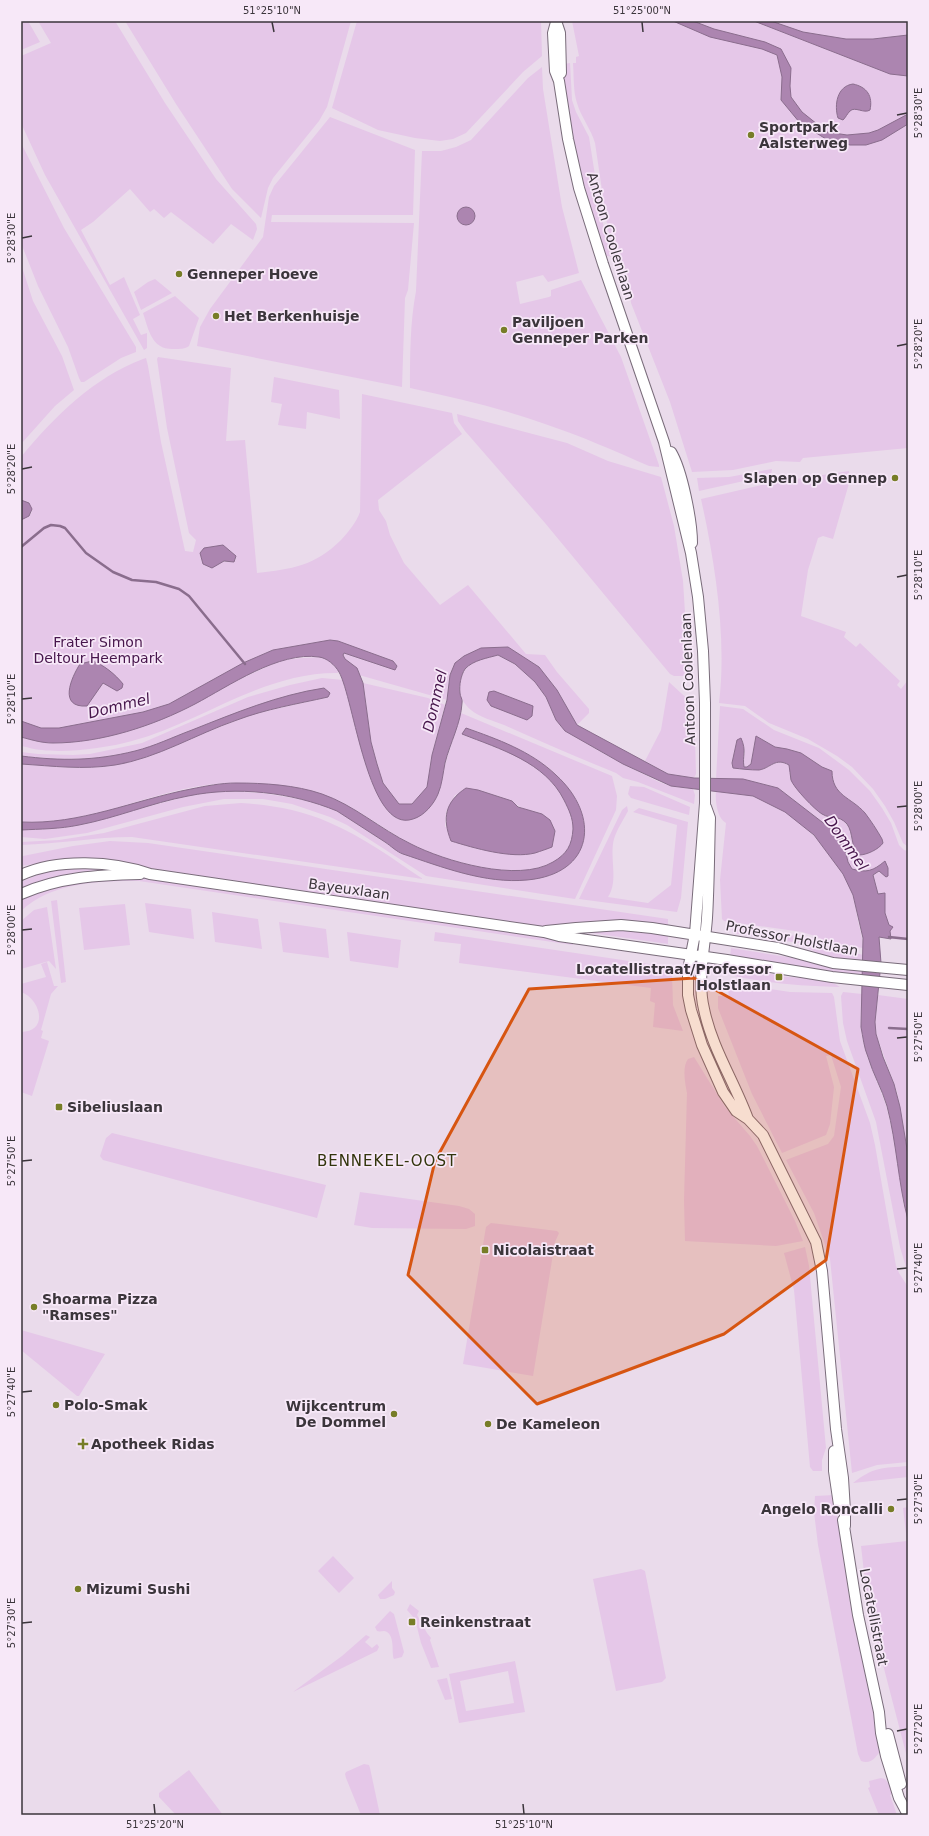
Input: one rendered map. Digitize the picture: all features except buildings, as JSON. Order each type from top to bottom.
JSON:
[{"type":"main road","name":"Antoon Coolenlaan","points":[[556,21],[553,33],[555,71],[559,81],[568,139],[579,188],[603,264],[664,442],[691,553],[698,597],[703,651],[705,703],[705,799],[695,934],[692,955]]},
{"type":"main road","name":"Antoon Coolenlaan","points":[[704,956],[710,818],[705,799]]},
{"type":"main road","name":"Bayeuxlaan","points":[[21,875],[47,867],[68,864],[88,864],[134,868],[150,874]]},
{"type":"main road","name":"Bayeuxlaan","points":[[21,894],[51,883],[70,879],[114,875],[150,874],[692,955]]},
{"type":"main road","name":"Bayeuxlaan","points":[[544,932],[560,929],[621,925],[695,934]]},
{"type":"main road","name":"Professor Holstlaan","points":[[695,934],[778,948],[833,963],[908,970]]},
{"type":"main road","name":"Professor Holstlaan","points":[[692,955],[832,977],[907,985]]},
{"type":"main road","name":"Locatellistraat","points":[[692,955],[688,970],[688,995],[702,1046],[723,1092],[736,1111],[748,1119],[763,1135],[816,1242],[822,1271],[836,1429],[834,1472],[840,1511],[845,1526],[858,1615],[879,1712],[881,1734],[899,1798],[908,1814]]},
{"type":"main road","name":"Locatellistraat","points":[[704,956],[701,992],[708,1027],[716,1049],[742,1102],[748,1119]]},
{"type":"highlighted area","points":[[694,978],[858,1069],[826,1260],[724,1334],[537,1404],[408,1275],[435,1161],[529,989]]},
{"type":"green space","points":[[21,21],[28,21],[40,42],[21,50]]},
{"type":"green space","points":[[38,21],[115,21],[165,103],[216,179],[256,224],[257,229],[253,240],[231,224],[213,244],[171,212],[164,218],[154,209],[150,212],[130,189],[93,222],[81,230],[110,285],[124,277],[140,315],[133,319],[141,335],[147,333],[147,348],[144,350],[45,175],[21,123],[21,56],[51,43]]},
{"type":"green space","points":[[125,21],[351,21],[327,107],[319,121],[273,178],[268,188],[261,218],[232,189],[176,104]]},
{"type":"green space","points":[[357,21],[541,21],[542,56],[523,72],[466,133],[453,139],[440,141],[415,138],[378,130],[332,108]]},
{"type":"green space","name":"Sportpark Aalsterweg","points":[[572,21],[908,21],[908,448],[803,458],[800,462],[776,461],[733,470],[692,472],[670,402],[631,303],[628,277],[620,257],[618,257],[608,230],[595,143],[579,108],[575,94],[573,63],[576,63],[576,57],[579,56]]},
{"type":"green space","points":[[570,63],[572,100],[576,112],[589,137],[602,220],[614,257],[607,256],[604,252],[585,190],[569,128],[563,85],[564,64]]},
{"type":"green space","points":[[542,67],[543,89],[562,207],[579,273],[548,282],[543,275],[516,282],[520,304],[549,297],[551,296],[551,290],[581,280],[621,357],[659,467],[649,466],[611,449],[528,418],[478,404],[410,388],[411,339],[416,291],[422,151],[441,151],[456,147],[471,140],[528,78]]},
{"type":"green space","points":[[330,117],[415,150],[413,215],[272,215],[271,222],[414,223],[408,290],[405,298],[402,387],[197,346],[200,327],[210,309],[263,237],[269,197],[274,186]]},
{"type":"green space","points":[[21,143],[64,228],[136,347],[136,352],[121,358],[84,382],[81,382],[79,378],[68,347],[38,286],[21,243]]},
{"type":"green space","points":[[21,264],[33,301],[62,356],[74,390],[55,406],[21,444]]},
{"type":"green space","points":[[155,279],[172,293],[141,310],[134,292]]},
{"type":"green space","points":[[175,296],[199,318],[189,346],[180,349],[167,348],[156,343],[152,338],[143,313]]},
{"type":"green space","name":"Frater Simon Deltour Heempark","points":[[158,357],[231,368],[226,441],[245,440],[257,573],[292,568],[322,556],[341,540],[356,520],[360,512],[362,394],[452,413],[454,423],[462,434],[378,500],[379,510],[386,521],[390,535],[404,563],[440,605],[468,585],[526,654],[545,655],[557,672],[589,709],[589,713],[577,725],[557,690],[539,667],[508,647],[483,651],[459,661],[450,675],[447,700],[359,675],[357,668],[345,659],[343,653],[395,669],[397,666],[393,661],[338,641],[330,640],[273,650],[243,663],[194,698],[103,729],[21,729],[21,520],[31,514],[32,509],[25,501],[21,500],[21,457],[61,413],[91,388],[125,367],[146,358],[161,442],[185,551],[193,552],[196,540],[189,533],[167,428],[157,359]],"holes":[[[222,545],[233,553],[236,559],[234,562],[220,562]]]},
{"type":"green space","points":[[274,377],[339,390],[340,419],[307,412],[306,429],[278,425],[282,404],[271,402]]},
{"type":"green space","points":[[457,414],[567,443],[608,461],[661,477],[674,526],[683,581],[689,676],[674,676],[670,674],[545,523],[465,431],[458,421]]},
{"type":"green space","points":[[772,469],[771,475],[699,491],[697,478],[729,477]]},
{"type":"green space","points":[[849,471],[849,473],[852,473],[833,539],[823,536],[818,538],[808,570],[801,616],[846,632],[844,637],[856,647],[860,643],[900,681],[897,685],[901,689],[908,680],[908,847],[903,843],[885,806],[873,789],[852,767],[837,756],[808,739],[769,723],[745,706],[719,703],[722,653],[721,626],[711,548],[701,499],[770,483]]},
{"type":"green space","points":[[498,655],[515,664],[535,682],[546,697],[556,720],[584,742],[659,782],[671,786],[693,789],[695,795],[694,804],[638,782],[623,778],[616,773],[482,717],[471,710],[464,702],[460,693],[461,678],[468,667],[473,663]]},
{"type":"green space","points":[[319,657],[328,660],[338,670],[338,673],[310,675],[258,689],[158,733],[122,744],[99,748],[52,751],[21,746],[21,737],[39,742],[68,742],[102,737],[175,713],[223,687],[277,662],[289,659]]},
{"type":"green space","points":[[322,678],[343,680],[367,767],[411,820],[445,765],[461,713],[612,776],[617,796],[616,810],[575,899],[426,876],[347,825],[330,817],[292,804],[263,799],[224,799],[183,807],[87,833],[45,839],[21,837],[21,830],[59,828],[79,825],[188,796],[222,791],[261,793],[306,800],[337,811],[403,854],[487,878],[527,880],[545,876],[585,834],[581,814],[573,796],[554,773],[546,766],[466,728],[463,734],[506,751],[534,766],[546,776],[565,800],[572,822],[572,835],[568,849],[553,863],[538,869],[521,871],[501,870],[461,863],[425,851],[411,844],[357,811],[327,796],[302,789],[262,784],[236,783],[182,789],[103,812],[76,818],[49,822],[21,822],[21,764],[78,768],[212,730],[250,715],[328,697],[324,688],[290,695],[241,711],[157,744],[106,757],[65,759],[21,756],[21,752],[38,754],[90,754],[142,743],[248,697]],"holes":[[[478,790],[504,798],[526,810],[542,814],[445,827],[446,812],[455,795]]]},
{"type":"green space","points":[[669,682],[694,705],[696,774],[694,778],[668,774],[645,761],[661,730]]},
{"type":"green space","points":[[363,683],[428,698],[445,705],[432,755],[427,787],[412,804],[399,804],[383,783],[371,742]]},
{"type":"green space","points":[[720,706],[743,709],[774,730],[819,748],[849,770],[870,791],[891,823],[899,845],[904,850],[908,851],[908,940],[891,939],[885,913],[885,894],[878,894],[873,875],[879,871],[886,877],[882,864],[876,869],[872,870],[864,871],[852,869],[848,862],[844,842],[836,827],[830,827],[822,822],[778,788],[743,779],[716,779]],"holes":[[[757,736],[775,747],[801,753],[822,767],[832,771],[835,786],[843,795],[865,813],[878,832],[883,843],[869,853],[852,843],[851,831],[843,820],[838,817],[823,815],[792,781],[789,765],[780,762],[756,769],[733,768],[732,763],[737,740],[745,752],[743,761],[744,767],[751,764]]]},
{"type":"green space","points":[[630,786],[644,787],[690,807],[689,815],[631,798],[628,794]]},
{"type":"green space","points":[[716,791],[755,796],[785,812],[811,833],[833,859],[850,888],[855,904],[863,948],[830,943],[802,932],[724,921],[722,919],[720,880],[726,823],[720,817],[716,804]]},
{"type":"green space","points":[[241,803],[286,809],[307,814],[328,822],[365,841],[423,879],[132,837],[21,845],[21,842],[59,840],[104,833],[205,806]]},
{"type":"green space","points":[[627,806],[628,811],[614,839],[612,853],[613,884],[608,897],[648,903],[671,885],[677,825],[633,812],[639,808],[688,822],[681,898],[677,912],[579,899],[622,810]]},
{"type":"green space","points":[[110,841],[148,843],[668,919],[668,927],[541,927],[95,860],[47,862],[21,866],[21,857],[23,856],[73,846]]},
{"type":"green space","points":[[69,868],[119,868],[119,872],[94,871],[69,874],[45,880],[21,889],[21,882],[50,870]]},
{"type":"green space","points":[[112,876],[151,877],[552,937],[573,945],[139,881],[92,883],[61,889],[33,901],[21,911],[21,897],[35,891]]},
{"type":"green space","points":[[57,900],[66,982],[61,983],[51,901]]},
{"type":"green space","points":[[145,903],[191,909],[194,939],[149,932]]},
{"type":"green space","points":[[125,904],[130,945],[84,950],[79,908]]},
{"type":"green space","points":[[47,907],[56,969],[49,961],[21,969],[21,921],[34,910]]},
{"type":"green space","points":[[212,912],[258,919],[262,949],[215,942]]},
{"type":"green space","points":[[279,922],[326,929],[329,958],[283,952]]},
{"type":"green space","points":[[732,926],[808,938],[833,949],[864,955],[864,961],[826,958],[799,943],[732,933]]},
{"type":"green space","points":[[624,930],[668,934],[668,944],[585,932]]},
{"type":"green space","points":[[347,932],[401,940],[398,968],[350,961]]},
{"type":"green space","points":[[435,932],[656,965],[669,969],[672,974],[673,1005],[683,1031],[653,1027],[655,1003],[650,1001],[651,988],[459,963],[461,944],[434,941]]},
{"type":"green space","points":[[731,948],[862,971],[862,975],[834,973],[730,957]]},
{"type":"green space","points":[[47,962],[54,986],[58,986],[51,994],[41,1030],[43,1031],[41,1038],[49,1041],[32,1096],[21,1092],[21,1032],[30,1031],[36,1027],[39,1021],[39,1015],[33,1001],[21,992],[21,984],[46,977],[41,964]]},
{"type":"green space","points":[[730,964],[781,976],[818,978],[840,987],[784,984],[729,975]]},
{"type":"green space","points":[[726,980],[730,983],[790,992],[832,993],[834,997],[840,1041],[870,1123],[896,1266],[908,1287],[908,1462],[877,1465],[852,1473],[830,1259],[814,1213],[786,1160],[828,1144],[834,1136],[841,1087],[831,1055],[826,1056],[834,1087],[830,1124],[826,1135],[782,1153],[752,1094],[718,1008],[718,996],[729,996],[728,991],[718,991],[723,982]]},
{"type":"green space","points":[[843,992],[862,994],[861,1027],[863,1040],[867,1056],[886,1105],[895,1142],[903,1202],[908,1220],[908,1274],[900,1247],[876,1122],[847,1041],[843,1023],[841,996]]},
{"type":"green space","points":[[878,995],[908,999],[908,1155],[897,1092],[876,1034],[875,1022]]},
{"type":"green space","points":[[694,1057],[725,1107],[757,1146],[795,1221],[803,1241],[776,1246],[685,1241],[684,1200],[687,1093],[685,1066],[688,1059]]},
{"type":"green space","points":[[112,1133],[326,1185],[317,1218],[103,1160],[100,1156],[106,1138]]},
{"type":"green space","points":[[360,1192],[459,1206],[469,1209],[475,1214],[475,1226],[466,1229],[372,1228],[354,1225]]},
{"type":"green space","points":[[491,1223],[557,1231],[559,1233],[555,1242],[533,1376],[463,1364],[486,1227]]},
{"type":"green space","points":[[805,1247],[809,1266],[826,1448],[822,1460],[822,1471],[813,1471],[810,1467],[794,1290],[784,1253]]},
{"type":"green space","points":[[21,1330],[105,1354],[79,1396],[77,1396],[21,1350]]},
{"type":"green space","points":[[908,1466],[908,1477],[853,1483],[867,1474],[879,1469]]},
{"type":"green space","points":[[834,1495],[850,1603],[881,1750],[873,1760],[868,1762],[861,1761],[858,1754],[818,1545],[814,1512],[815,1496]]},
{"type":"green space","points":[[908,1507],[908,1761],[868,1607],[861,1546],[907,1541],[903,1508]]},
{"type":"green space","points":[[333,1556],[354,1578],[339,1593],[318,1571]]},
{"type":"green space","points":[[641,1569],[645,1571],[666,1678],[662,1682],[616,1691],[593,1579]]},
{"type":"green space","points":[[392,1581],[392,1588],[395,1592],[394,1595],[385,1599],[380,1599],[378,1595]]},
{"type":"green space","points":[[410,1604],[419,1611],[417,1615],[431,1638],[430,1640],[439,1667],[431,1668],[421,1643],[415,1619],[407,1610]]},
{"type":"green space","points":[[390,1611],[394,1614],[404,1652],[402,1657],[394,1659],[392,1639],[390,1635],[384,1631],[377,1631],[375,1627]]},
{"type":"green space","points":[[366,1635],[370,1637],[365,1642],[372,1648],[377,1644],[379,1647],[377,1651],[293,1692],[342,1656]]},
{"type":"green space","points":[[515,1661],[525,1712],[459,1723],[449,1674]],"holes":[[[508,1671],[514,1703],[466,1711],[460,1681]]]},
{"type":"green space","points":[[447,1678],[452,1699],[445,1700],[437,1680]]},
{"type":"green space","points":[[364,1764],[369,1765],[370,1768],[380,1815],[361,1815],[346,1778],[346,1772]]},
{"type":"green space","points":[[189,1770],[223,1815],[176,1815],[159,1797],[159,1793]]},
{"type":"green space","points":[[881,1778],[890,1783],[894,1793],[890,1795],[897,1815],[879,1815],[868,1788],[870,1787],[869,1781]]},
{"type":"shaded area","points":[[673,21],[693,21],[714,29],[765,42],[781,49],[791,68],[791,97],[802,112],[827,132],[847,135],[869,133],[878,130],[908,114],[908,124],[882,140],[866,145],[850,145],[826,139],[800,123],[781,100],[782,77],[777,55],[762,49],[710,37]]},
{"type":"shaded area","points":[[754,21],[771,21],[803,32],[846,39],[873,39],[908,35],[908,76],[890,74]]},
{"type":"shaded area","points":[[853,84],[862,87],[870,96],[870,110],[865,111],[854,109],[849,112],[843,120],[838,118],[836,107],[838,97],[843,88]]},
{"type":"shaded area","points":[[462,207],[470,207],[475,212],[473,223],[470,225],[462,225],[457,220],[457,212]]},
{"type":"shaded area","points":[[21,500],[29,503],[32,509],[29,516],[21,520]]},
{"type":"shaded area","points":[[223,545],[236,556],[234,562],[224,561],[212,568],[203,564],[200,553],[204,548]]},
{"type":"shaded area","points":[[330,640],[338,641],[393,661],[397,666],[395,670],[344,653],[343,655],[345,659],[357,668],[363,683],[371,742],[377,764],[383,783],[399,804],[412,804],[427,787],[432,755],[447,700],[450,675],[455,663],[464,656],[481,648],[508,647],[539,667],[557,690],[577,725],[668,774],[694,778],[743,779],[778,788],[822,822],[830,827],[836,827],[841,832],[848,862],[852,869],[866,871],[877,867],[885,861],[888,868],[888,876],[886,877],[879,871],[873,875],[878,894],[885,893],[885,913],[889,925],[893,927],[890,931],[891,939],[879,937],[881,963],[875,1022],[876,1034],[883,1057],[894,1084],[900,1107],[908,1155],[908,1220],[887,1106],[870,1063],[861,1027],[863,938],[853,895],[843,874],[814,835],[785,812],[753,796],[671,786],[623,764],[565,731],[556,720],[546,697],[535,682],[515,664],[498,655],[476,661],[465,669],[460,683],[462,702],[460,718],[445,763],[439,790],[434,802],[428,809],[413,819],[398,818],[385,806],[374,786],[365,761],[345,686],[339,672],[330,662],[319,657],[288,659],[271,664],[179,712],[126,732],[90,740],[53,743],[21,737],[21,721],[41,728],[59,728],[143,712],[169,704],[243,663],[273,650]]},
{"type":"shaded area","points":[[92,661],[105,667],[113,674],[123,684],[122,688],[117,691],[103,683],[87,706],[78,705],[72,702],[70,697],[69,691],[73,677],[80,664]]},
{"type":"shaded area","points":[[324,688],[330,693],[328,697],[248,716],[131,762],[91,767],[21,764],[21,756],[50,759],[78,759],[106,757],[135,751],[157,744],[257,705],[290,695]]},
{"type":"shaded area","points":[[494,691],[533,706],[532,716],[527,720],[491,706],[487,700],[489,692]]},
{"type":"shaded area","points":[[466,728],[502,741],[525,752],[556,775],[570,791],[580,808],[584,825],[584,841],[577,855],[566,867],[549,875],[527,880],[511,881],[480,877],[433,864],[401,853],[337,811],[319,804],[283,795],[245,791],[225,791],[188,796],[79,825],[21,830],[21,822],[43,822],[86,816],[170,794],[219,784],[258,783],[280,785],[322,794],[345,804],[400,838],[425,851],[461,863],[501,870],[521,870],[538,868],[558,859],[562,856],[570,844],[573,829],[569,811],[556,787],[533,766],[520,758],[462,734]]},
{"type":"shaded area","points":[[756,736],[775,747],[801,753],[822,767],[832,771],[835,786],[843,795],[865,813],[882,839],[883,843],[869,853],[859,855],[854,848],[851,832],[847,824],[841,819],[822,814],[810,804],[793,784],[789,765],[780,762],[759,770],[733,768],[732,763],[737,740],[741,738],[744,747],[744,767],[747,767],[751,764]]},
{"type":"shaded area","points":[[466,788],[478,790],[512,801],[518,807],[542,814],[550,820],[555,831],[552,847],[535,853],[515,855],[470,847],[451,841],[448,833],[446,818],[447,811],[454,799]]},
{"type":"waterway","points":[[21,547],[44,528],[51,525],[65,528],[86,553],[113,572],[132,580],[156,582],[179,589],[189,596],[245,664]]},
{"type":"waterway","points":[[889,937],[908,939]]},
{"type":"waterway","points":[[889,1028],[908,1029]]},
{"type":"place","name":"Sportpark Aalsterweg","points":[[751,135]]},
{"type":"place","name":"Genneper Hoeve","points":[[179,274]]},
{"type":"place","name":"Het Berkenhuisje","points":[[216,316]]},
{"type":"place","name":"Paviljoen Genneper Parken","points":[[504,330]]},
{"type":"place","name":"Slapen op Gennep","points":[[895,478]]},
{"type":"place","name":"Locatellistraat/Professor Holstlaan","points":[[779,977]]},
{"type":"place","name":"Sibeliuslaan","points":[[59,1107]]},
{"type":"place","name":"Nicolaistraat","points":[[485,1250]]},
{"type":"place","name":"Shoarma Pizza \"Ramses\"","points":[[34,1307]]},
{"type":"place","name":"Polo-Smak","points":[[56,1405]]},
{"type":"place","name":"Wijkcentrum De Dommel","points":[[394,1414]]},
{"type":"place","name":"De Kameleon","points":[[488,1424]]},
{"type":"place","name":"Apotheek Ridas","points":[[83,1444]]},
{"type":"place","name":"Angelo Roncalli","points":[[891,1509]]},
{"type":"place","name":"Mizumi Sushi","points":[[78,1589]]},
{"type":"place","name":"Reinkenstraat","points":[[412,1622]]},
{"type":"district","name":"BENNEKEL-OOST","points":[[387,1161]]},
{"type":"water label","name":"Dommel","points":[[435,701]]},
{"type":"water label","name":"Dommel","points":[[119,706]]},
{"type":"water label","name":"Dommel","points":[[846,843]]}]
